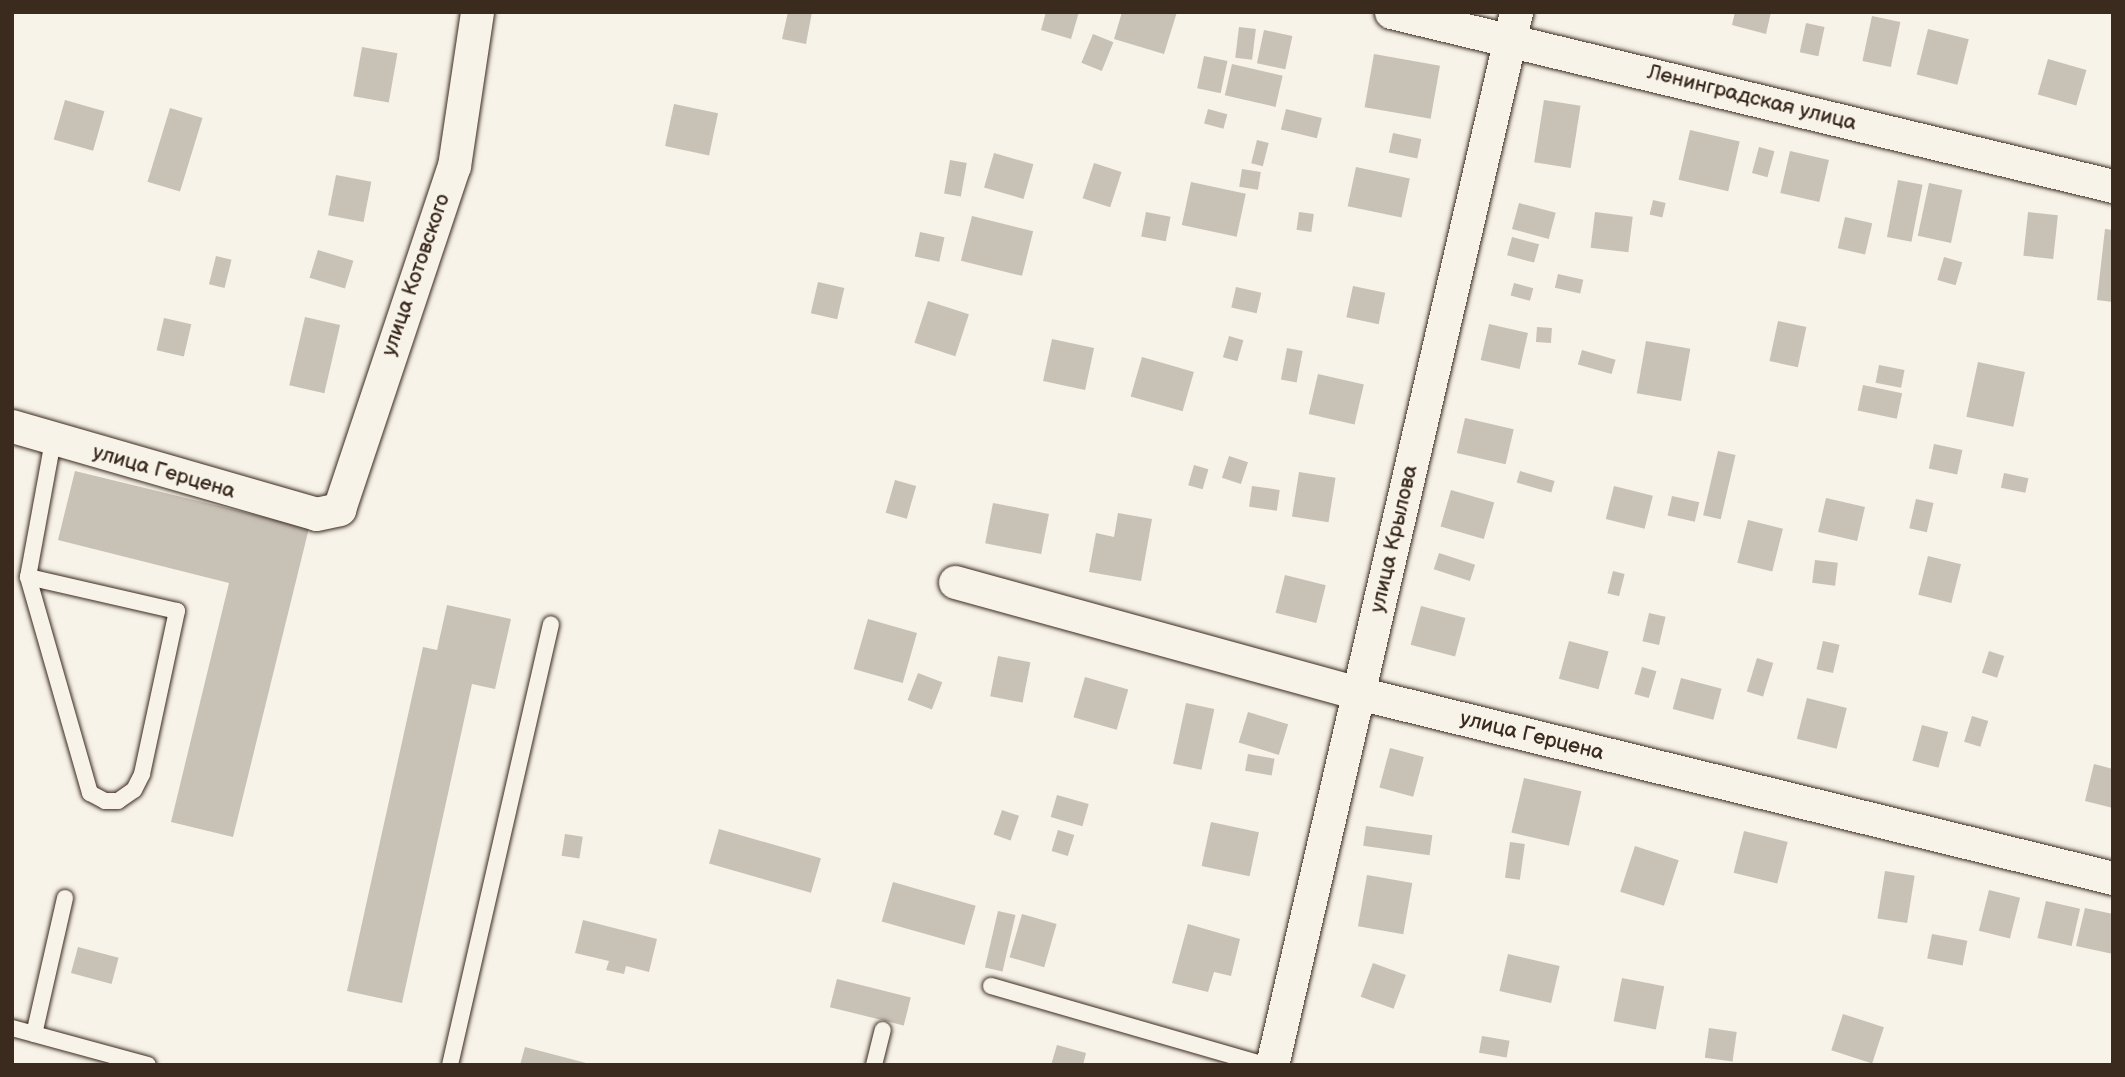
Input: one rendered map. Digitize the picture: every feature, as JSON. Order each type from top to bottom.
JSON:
[{"type":"street","name":"улица Котовского","points":[[316,514],[327,515],[345,499],[361,436],[454,166],[477,12]]},
{"type":"street","name":"Ленинградская улица","points":[[1391,12],[1513,26],[2113,186]]},
{"type":"street","name":"улица Крылова","points":[[1272,1065],[1513,26]]},
{"type":"street","name":"улица Герцена","points":[[12,426],[53,441],[316,514]]},
{"type":"street","name":"улица Герцена","points":[[955,582],[1358,693],[2113,878]]},
{"type":"lane","points":[[28,577],[177,611],[142,774],[134,790],[118,801],[105,801],[90,793],[28,577],[53,441]]},
{"type":"lane","points":[[450,1065],[551,624]]},
{"type":"lane","points":[[34,1034],[65,898]]},
{"type":"lane","points":[[991,986],[1265,1065]]},
{"type":"lane","points":[[12,1028],[149,1065]]},
{"type":"lane","points":[[874,1065],[883,1030]]},
{"type":"building","points":[[788,12],[812,12],[806,44],[782,39]]},
{"type":"building","points":[[1046,12],[1079,12],[1071,39],[1041,30]]},
{"type":"building","points":[[1122,12],[1177,12],[1164,54],[1114,39]]},
{"type":"building","points":[[1735,12],[1771,12],[1766,34],[1732,25]]},
{"type":"building","points":[[1872,16],[1900,22],[1891,67],[1862,61]]},
{"type":"building","points":[[1806,23],[1825,27],[1818,56],[1800,52]]},
{"type":"building","points":[[1239,27],[1256,29],[1252,60],[1235,58]]},
{"type":"building","points":[[1928,29],[1969,39],[1957,85],[1917,75]]},
{"type":"building","points":[[1264,30],[1292,36],[1285,69],[1257,63]]},
{"type":"building","points":[[1093,34],[1113,42],[1102,71],[1081,63]]},
{"type":"building","points":[[362,47],[397,53],[389,102],[353,96]]},
{"type":"building","points":[[1374,54],[1440,66],[1431,119],[1365,107]]},
{"type":"building","points":[[1204,56],[1227,61],[1221,93],[1197,88]]},
{"type":"building","points":[[2048,59],[2086,70],[2076,106],[2038,95]]},
{"type":"building","points":[[1232,64],[1283,76],[1275,107],[1225,95]]},
{"type":"building","points":[[65,100],[104,111],[93,151],[54,139]]},
{"type":"building","points":[[1544,100],[1581,106],[1571,168],[1534,162]]},
{"type":"building","points":[[674,104],[718,113],[709,155],[665,146]]},
{"type":"building","points":[[170,108],[203,118],[180,192],[147,182]]},
{"type":"building","points":[[1208,109],[1227,114],[1223,129],[1204,123]]},
{"type":"building","points":[[1286,109],[1322,118],[1317,138],[1281,129]]},
{"type":"building","points":[[1690,130],[1740,141],[1728,191],[1679,180]]},
{"type":"building","points":[[1393,133],[1421,139],[1417,159],[1389,153]]},
{"type":"building","points":[[1257,140],[1269,143],[1263,166],[1251,163]]},
{"type":"building","points":[[1759,147],[1774,151],[1767,177],[1752,173]]},
{"type":"building","points":[[1790,151],[1829,160],[1819,202],[1780,193]]},
{"type":"building","points":[[994,153],[1033,164],[1023,199],[984,188]]},
{"type":"building","points":[[950,160],[967,163],[961,196],[944,193]]},
{"type":"building","points":[[1094,163],[1122,172],[1110,207],[1083,198]]},
{"type":"building","points":[[1356,167],[1410,178],[1401,218],[1348,206]]},
{"type":"building","points":[[1242,169],[1261,172],[1258,190],[1239,187]]},
{"type":"building","points":[[336,175],[371,182],[364,222],[328,215]]},
{"type":"building","points":[[1898,180],[1923,185],[1911,242],[1887,237]]},
{"type":"building","points":[[1191,182],[1246,194],[1237,237],[1182,225]]},
{"type":"building","points":[[1929,183],[1962,190],[1951,243],[1918,236]]},
{"type":"building","points":[[1653,200],[1666,203],[1662,218],[1650,215]]},
{"type":"building","points":[[1519,203],[1556,213],[1549,239],[1512,229]]},
{"type":"building","points":[[1146,212],[1171,217],[1166,241],[1141,237]]},
{"type":"building","points":[[1299,212],[1314,214],[1311,232],[1296,230]]},
{"type":"building","points":[[1595,212],[1633,217],[1628,252],[1591,248]]},
{"type":"building","points":[[2028,212],[2058,215],[2053,259],[2023,256]]},
{"type":"building","points":[[972,216],[1033,231],[1022,276],[961,261]]},
{"type":"building","points":[[1845,217],[1872,223],[1865,254],[1838,248]]},
{"type":"building","points":[[2105,229],[2113,230],[2113,302],[2097,300]]},
{"type":"building","points":[[920,232],[944,237],[939,262],[915,256]]},
{"type":"building","points":[[1512,237],[1539,244],[1534,263],[1507,255]]},
{"type":"building","points":[[318,250],[353,261],[345,289],[310,278]]},
{"type":"building","points":[[216,256],[232,260],[225,288],[209,284]]},
{"type":"building","points":[[1944,257],[1962,262],[1956,285],[1937,280]]},
{"type":"building","points":[[1558,274],[1583,280],[1580,293],[1555,288]]},
{"type":"building","points":[[818,282],[844,288],[837,319],[811,313]]},
{"type":"building","points":[[1514,283],[1533,288],[1530,301],[1511,296]]},
{"type":"building","points":[[1353,286],[1385,293],[1379,324],[1346,317]]},
{"type":"building","points":[[1236,287],[1261,293],[1257,313],[1231,307]]},
{"type":"building","points":[[928,301],[969,314],[955,356],[914,343]]},
{"type":"building","points":[[305,317],[340,325],[324,393],[289,385]]},
{"type":"building","points":[[164,318],[191,324],[184,356],[157,350]]},
{"type":"building","points":[[1778,321],[1806,327],[1798,367],[1769,361]]},
{"type":"building","points":[[1489,324],[1528,333],[1520,369],[1481,360]]},
{"type":"building","points":[[1537,327],[1552,328],[1551,343],[1536,342]]},
{"type":"building","points":[[1229,336],[1243,340],[1237,361],[1223,357]]},
{"type":"building","points":[[1052,339],[1094,348],[1085,390],[1043,381]]},
{"type":"building","points":[[1646,341],[1690,349],[1681,401],[1637,393]]},
{"type":"building","points":[[1287,348],[1303,351],[1297,382],[1281,379]]},
{"type":"building","points":[[1582,350],[1616,360],[1612,374],[1578,364]]},
{"type":"building","points":[[1142,357],[1194,372],[1183,411],[1131,396]]},
{"type":"building","points":[[1978,362],[2025,372],[2013,427],[1966,417]]},
{"type":"building","points":[[1879,365],[1905,370],[1901,388],[1876,383]]},
{"type":"building","points":[[1318,374],[1364,385],[1355,425],[1309,414]]},
{"type":"building","points":[[1863,385],[1902,393],[1897,419],[1858,410]]},
{"type":"building","points":[[1465,418],[1514,429],[1506,464],[1457,453]]},
{"type":"building","points":[[1934,444],[1962,450],[1957,474],[1929,468]]},
{"type":"building","points":[[1718,451],[1736,455],[1721,519],[1703,515]]},
{"type":"building","points":[[1229,456],[1248,462],[1241,484],[1222,478]]},
{"type":"building","points":[[1194,465],[1208,469],[1203,489],[1188,485]]},
{"type":"building","points":[[75,471],[309,528],[233,837],[171,822],[229,583],[58,540]]},
{"type":"building","points":[[1520,471],[1555,481],[1551,492],[1517,483]]},
{"type":"building","points":[[1299,472],[1336,478],[1329,522],[1292,516]]},
{"type":"building","points":[[2004,473],[2028,478],[2025,493],[2001,488]]},
{"type":"building","points":[[895,480],[916,486],[907,519],[886,513]]},
{"type":"building","points":[[1252,486],[1280,490],[1277,511],[1249,507]]},
{"type":"building","points":[[1614,486],[1653,496],[1645,529],[1606,519]]},
{"type":"building","points":[[1451,490],[1494,502],[1484,539],[1441,527]]},
{"type":"building","points":[[1672,496],[1699,502],[1695,522],[1668,515]]},
{"type":"building","points":[[1826,498],[1865,507],[1857,541],[1818,532]]},
{"type":"building","points":[[1916,499],[1934,503],[1927,532],[1909,528]]},
{"type":"building","points":[[993,503],[1049,514],[1041,554],[985,543]]},
{"type":"building","points":[[1118,513],[1152,519],[1141,581],[1089,572],[1096,533],[1114,537]]},
{"type":"building","points":[[1748,520],[1783,529],[1772,571],[1737,563]]},
{"type":"building","points":[[1439,553],[1475,565],[1470,581],[1434,569]]},
{"type":"building","points":[[1928,556],[1961,564],[1951,603],[1918,595]]},
{"type":"building","points":[[1815,560],[1838,563],[1835,586],[1812,583]]},
{"type":"building","points":[[1613,571],[1625,574],[1619,596],[1607,593]]},
{"type":"building","points":[[1285,575],[1326,585],[1316,623],[1276,613]]},
{"type":"building","points":[[447,605],[511,619],[495,689],[472,684],[402,1003],[347,991],[423,647],[437,650]]},
{"type":"building","points":[[1421,606],[1465,618],[1455,657],[1411,645]]},
{"type":"building","points":[[1649,613],[1666,617],[1659,645],[1642,641]]},
{"type":"building","points":[[868,619],[917,633],[903,683],[854,669]]},
{"type":"building","points":[[1569,641],[1609,652],[1599,689],[1559,679]]},
{"type":"building","points":[[1823,641],[1840,645],[1833,673],[1816,669]]},
{"type":"building","points":[[1989,651],[2004,656],[1997,678],[1982,673]]},
{"type":"building","points":[[998,656],[1030,662],[1023,703],[990,696]]},
{"type":"building","points":[[1757,658],[1773,663],[1763,696],[1747,691]]},
{"type":"building","points":[[1642,667],[1656,671],[1649,698],[1634,694]]},
{"type":"building","points":[[918,673],[942,682],[932,709],[908,700]]},
{"type":"building","points":[[1085,677],[1128,689],[1117,730],[1073,717]]},
{"type":"building","points":[[1681,678],[1722,689],[1713,720],[1673,709]]},
{"type":"building","points":[[1807,698],[1847,708],[1837,749],[1797,739]]},
{"type":"building","points":[[1186,703],[1214,709],[1201,770],[1173,764]]},
{"type":"building","points":[[1248,712],[1288,724],[1279,755],[1239,743]]},
{"type":"building","points":[[1972,716],[1988,721],[1980,747],[1964,742]]},
{"type":"building","points":[[1922,725],[1948,732],[1939,768],[1912,761]]},
{"type":"building","points":[[1390,748],[1424,757],[1413,797],[1379,788]]},
{"type":"building","points":[[1248,754],[1275,759],[1272,775],[1245,771]]},
{"type":"building","points":[[2094,764],[2113,769],[2113,808],[2085,801]]},
{"type":"building","points":[[1524,778],[1581,791],[1569,846],[1511,833]]},
{"type":"building","points":[[1057,795],[1089,804],[1082,826],[1051,817]]},
{"type":"building","points":[[1002,810],[1019,816],[1011,840],[994,835]]},
{"type":"building","points":[[1211,822],[1259,832],[1250,876],[1202,866]]},
{"type":"building","points":[[1366,826],[1432,835],[1430,855],[1363,846]]},
{"type":"building","points":[[719,829],[821,858],[811,893],[709,864]]},
{"type":"building","points":[[1058,830],[1074,835],[1068,856],[1052,851]]},
{"type":"building","points":[[1744,831],[1788,842],[1777,884],[1734,873]]},
{"type":"building","points":[[565,834],[583,837],[579,859],[562,856]]},
{"type":"building","points":[[1510,842],[1525,844],[1520,880],[1505,878]]},
{"type":"building","points":[[1635,846],[1679,860],[1664,906],[1620,892]]},
{"type":"building","points":[[1885,871],[1915,876],[1907,923],[1877,918]]},
{"type":"building","points":[[1367,875],[1412,883],[1403,934],[1358,926]]},
{"type":"building","points":[[893,882],[976,906],[964,945],[882,921]]},
{"type":"building","points":[[1989,890],[2020,898],[2010,938],[1979,931]]},
{"type":"building","points":[[2046,901],[2080,909],[2072,946],[2037,938]]},
{"type":"building","points":[[2085,908],[2113,914],[2113,954],[2076,946]]},
{"type":"building","points":[[998,911],[1016,915],[1002,972],[985,968]]},
{"type":"building","points":[[1022,914],[1057,924],[1044,967],[1010,957]]},
{"type":"building","points":[[583,920],[657,939],[649,972],[626,966],[624,974],[606,970],[609,961],[575,953]]},
{"type":"building","points":[[1188,924],[1240,939],[1231,976],[1214,972],[1208,992],[1172,983]]},
{"type":"building","points":[[1932,934],[1967,941],[1963,965],[1927,959]]},
{"type":"building","points":[[78,947],[119,958],[112,984],[71,973]]},
{"type":"building","points":[[1508,954],[1560,966],[1551,1003],[1499,991]]},
{"type":"building","points":[[1373,963],[1406,975],[1394,1009],[1361,997]]},
{"type":"building","points":[[1622,978],[1664,986],[1656,1029],[1614,1021]]},
{"type":"building","points":[[837,979],[911,997],[904,1026],[830,1007]]},
{"type":"building","points":[[1843,1014],[1884,1027],[1872,1063],[1831,1050]]},
{"type":"building","points":[[1709,1028],[1737,1032],[1733,1062],[1705,1058]]},
{"type":"building","points":[[1482,1036],[1510,1041],[1507,1058],[1479,1053]]},
{"type":"building","points":[[1057,1045],[1086,1053],[1083,1065],[1051,1065]]},
{"type":"building","points":[[525,1047],[590,1064],[590,1065],[520,1065]]}]
